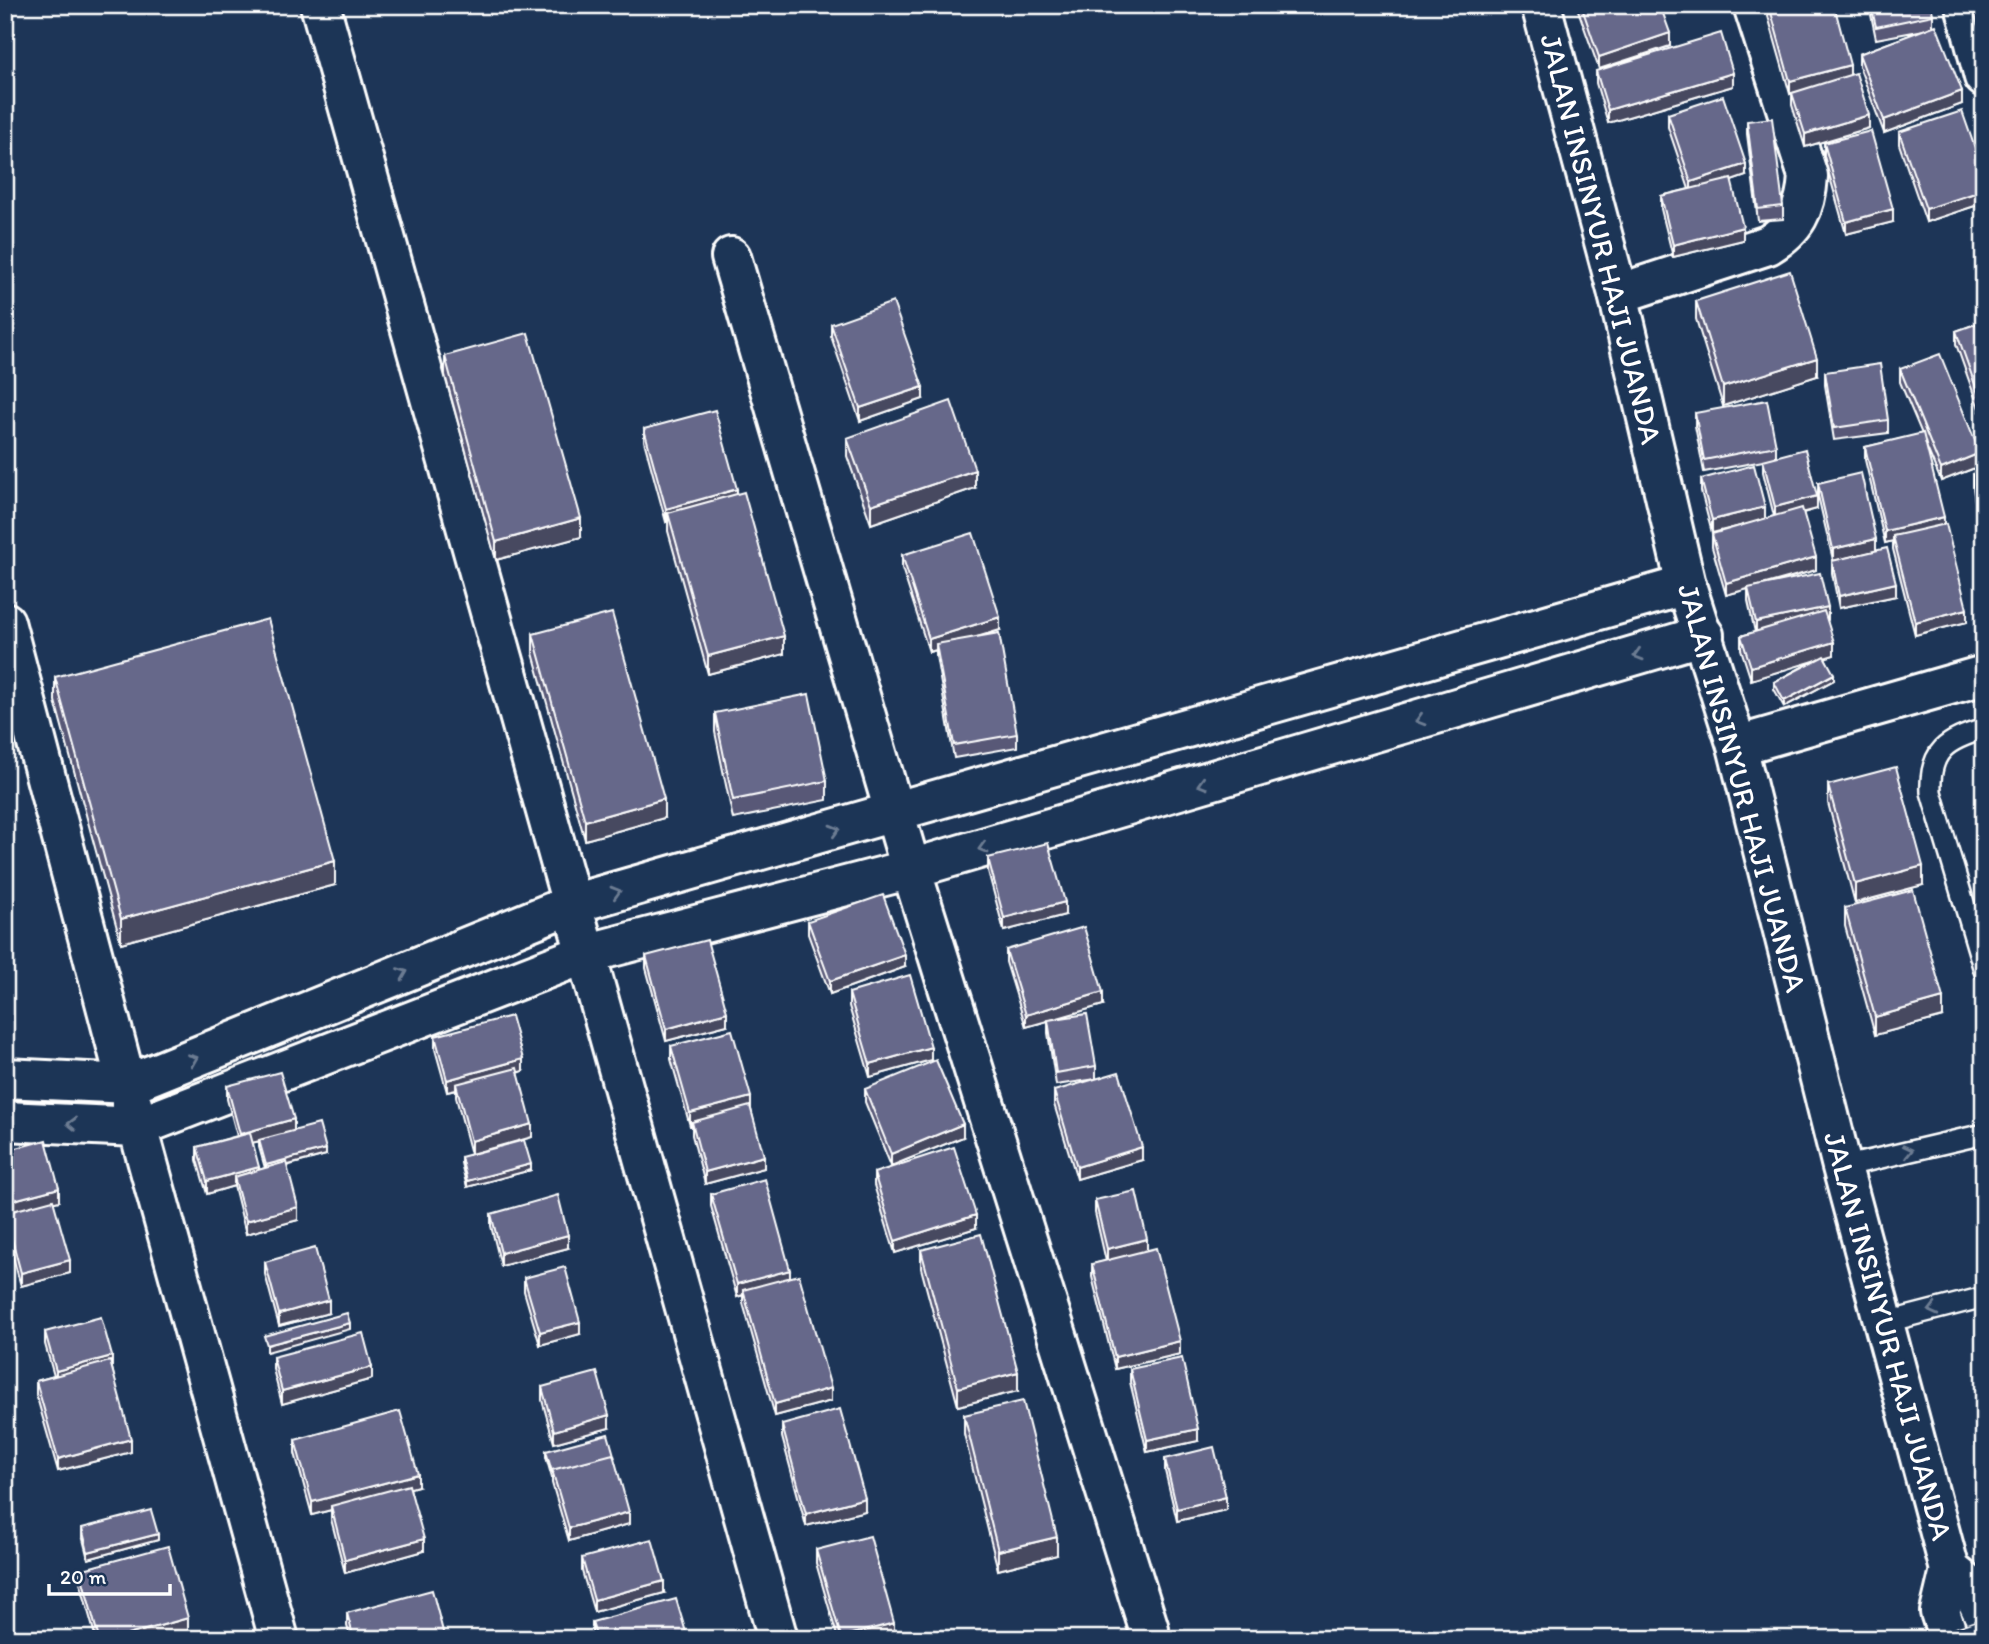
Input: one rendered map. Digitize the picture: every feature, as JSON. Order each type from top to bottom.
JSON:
[{"type":"street","points":[[320,5],[778,1639]]},
{"type":"street","name":"JALAN INSINYUR HAJI JUANDA","points":[[1541,5],[1618,294],[1686,585],[1737,746],[1842,1167],[1950,1570],[1940,1612],[1949,1639]]},
{"type":"street","points":[[1618,294],[1769,245],[1788,232],[1800,215],[1807,199],[1808,176],[1753,5]]},
{"type":"street","points":[[1965,5],[1984,77]]},
{"type":"street","points":[[731,257],[911,869],[1145,1616],[1148,1639]]},
{"type":"street","points":[[5,1078],[129,1084],[572,904],[1686,585]]},
{"type":"street","points":[[5,622],[129,1084],[138,1127],[279,1639]]},
{"type":"street","points":[[5,1121],[138,1127],[585,954],[911,869],[1704,635]]},
{"type":"street","points":[[1737,746],[1984,675]]},
{"type":"street","points":[[1250,709],[1265,766]]},
{"type":"street","name":"JALAN INSINYUR HAJI JUANDA","points":[[1950,1570],[1970,1586],[1984,1615]]},
{"type":"lane","points":[[1984,729],[1956,737],[1934,760],[1930,772],[1931,792],[1984,970]]},
{"type":"lane","points":[[1842,1167],[1984,1134]]},
{"type":"lane","points":[[1883,1323],[1984,1297]]},
{"type":"building","points":[[1581,5],[1660,5],[1670,33],[1599,57]]},
{"type":"building","points":[[1769,5],[1834,5],[1850,65],[1790,81]]},
{"type":"building","points":[[1871,5],[1931,5],[1933,15],[1876,27]]},
{"type":"building","points":[[1976,5],[1984,5],[1984,34]]},
{"type":"building","points":[[1936,25],[1962,91],[1884,120],[1859,54]]},
{"type":"building","points":[[1721,33],[1733,73],[1608,110],[1596,71]]},
{"type":"building","points":[[1856,73],[1869,115],[1805,134],[1792,93]]},
{"type":"building","points":[[1723,96],[1746,164],[1691,182],[1668,114]]},
{"type":"building","points":[[1962,111],[1984,174],[1984,190],[1926,209],[1899,132]]},
{"type":"building","points":[[1772,118],[1783,206],[1758,209],[1747,121]]},
{"type":"building","points":[[1871,131],[1893,209],[1846,222],[1824,143]]},
{"type":"building","points":[[1731,179],[1743,227],[1673,245],[1661,196]]},
{"type":"building","points":[[1790,271],[1817,358],[1723,387],[1696,301]]},
{"type":"building","points":[[893,302],[923,387],[860,408],[831,324]]},
{"type":"building","points":[[1984,321],[1984,407],[1983,407],[1956,331]]},
{"type":"building","points":[[528,333],[581,518],[496,542],[445,356]]},
{"type":"building","points":[[1940,354],[1980,453],[1941,469],[1900,369]]},
{"type":"building","points":[[1880,364],[1888,420],[1834,428],[1825,372]]},
{"type":"building","points":[[1767,400],[1776,446],[1704,460],[1695,413]]},
{"type":"building","points":[[951,401],[975,470],[871,505],[847,438]]},
{"type":"building","points":[[715,410],[737,489],[666,509],[644,429]]},
{"type":"building","points":[[1923,433],[1944,517],[1885,531],[1865,447]]},
{"type":"building","points":[[1805,449],[1817,496],[1775,507],[1763,460]]},
{"type":"building","points":[[1754,465],[1765,507],[1712,520],[1701,479]]},
{"type":"building","points":[[1861,473],[1876,539],[1833,549],[1818,483]]},
{"type":"building","points":[[1984,473],[1984,557],[1973,474]]},
{"type":"building","points":[[744,492],[784,636],[708,656],[668,513]]},
{"type":"building","points":[[1802,508],[1816,557],[1726,583],[1712,534]]},
{"type":"building","points":[[1946,524],[1967,609],[1915,622],[1893,536]]},
{"type":"building","points":[[973,533],[1000,617],[929,639],[902,555]]},
{"type":"building","points":[[1887,548],[1896,583],[1839,596],[1832,561]]},
{"type":"building","points":[[1820,573],[1828,607],[1756,622],[1748,588]]},
{"type":"building","points":[[1824,611],[1834,642],[1751,667],[1741,636]]},
{"type":"building","points":[[612,613],[664,799],[585,821],[533,634]]},
{"type":"building","points":[[268,619],[335,861],[121,919],[55,677]]},
{"type":"building","points":[[999,633],[1017,734],[954,745],[936,644]]},
{"type":"building","points":[[1824,656],[1834,674],[1784,701],[1774,682]]},
{"type":"building","points":[[809,694],[827,781],[733,800],[715,713]]},
{"type":"building","points":[[1896,767],[1923,866],[1855,884],[1828,785]]},
{"type":"building","points":[[1048,843],[1065,902],[1004,918],[988,858]]},
{"type":"building","points":[[1913,890],[1943,998],[1875,1017],[1845,908]]},
{"type":"building","points":[[883,895],[905,955],[830,981],[808,921]]},
{"type":"building","points":[[1084,927],[1103,992],[1026,1015],[1006,950]]},
{"type":"building","points":[[707,940],[727,1012],[666,1029],[646,956]]},
{"type":"building","points":[[910,975],[931,1047],[870,1064],[849,993]]},
{"type":"building","points":[[1087,1014],[1096,1066],[1056,1073],[1048,1020]]},
{"type":"building","points":[[511,1016],[523,1059],[447,1080],[435,1036]]},
{"type":"building","points":[[732,1030],[751,1097],[690,1113],[671,1046]]},
{"type":"building","points":[[936,1060],[963,1124],[891,1154],[865,1089]]},
{"type":"building","points":[[517,1068],[532,1124],[471,1141],[456,1084]]},
{"type":"building","points":[[280,1072],[294,1119],[240,1134],[227,1086]]},
{"type":"building","points":[[1119,1072],[1142,1147],[1077,1167],[1054,1091]]},
{"type":"building","points":[[750,1106],[764,1156],[705,1172],[692,1122]]},
{"type":"building","points":[[319,1124],[326,1149],[266,1165],[259,1140]]},
{"type":"building","points":[[250,1133],[259,1167],[207,1181],[197,1147]]},
{"type":"building","points":[[46,1140],[59,1188],[10,1201],[5,1183],[5,1151]]},
{"type":"building","points":[[524,1140],[531,1164],[467,1181],[461,1157]]},
{"type":"building","points":[[954,1147],[976,1215],[895,1241],[874,1173]]},
{"type":"building","points":[[286,1162],[298,1207],[246,1221],[234,1177]]},
{"type":"building","points":[[765,1179],[790,1270],[737,1284],[711,1194]]},
{"type":"building","points":[[1136,1191],[1147,1239],[1107,1249],[1095,1200]]},
{"type":"building","points":[[558,1195],[568,1235],[501,1253],[491,1214]]},
{"type":"building","points":[[53,1200],[70,1260],[21,1273],[5,1213]]},
{"type":"building","points":[[981,1234],[1018,1372],[958,1388],[921,1250]]},
{"type":"building","points":[[315,1248],[329,1300],[279,1314],[265,1262]]},
{"type":"building","points":[[1156,1248],[1180,1341],[1115,1357],[1092,1264]]},
{"type":"building","points":[[565,1267],[580,1322],[540,1332],[524,1278]]},
{"type":"building","points":[[799,1275],[831,1388],[775,1404],[743,1290]]},
{"type":"building","points":[[347,1313],[350,1323],[267,1345],[264,1336]]},
{"type":"building","points":[[101,1317],[112,1356],[56,1371],[45,1332]]},
{"type":"building","points":[[363,1333],[372,1367],[282,1391],[273,1357]]},
{"type":"building","points":[[1182,1358],[1198,1429],[1147,1440],[1130,1369]]},
{"type":"building","points":[[110,1361],[131,1439],[58,1459],[36,1381]]},
{"type":"building","points":[[597,1372],[609,1415],[554,1431],[542,1387]]},
{"type":"building","points":[[1023,1401],[1057,1537],[998,1551],[964,1415]]},
{"type":"building","points":[[840,1409],[865,1498],[806,1514],[782,1425]]},
{"type":"building","points":[[400,1411],[418,1474],[312,1502],[295,1440]]},
{"type":"building","points":[[608,1434],[614,1455],[552,1472],[546,1451]]},
{"type":"building","points":[[1214,1447],[1226,1497],[1177,1509],[1165,1459]]},
{"type":"building","points":[[613,1454],[629,1512],[569,1528],[552,1470]]},
{"type":"building","points":[[409,1485],[424,1539],[345,1560],[331,1506]]},
{"type":"building","points":[[151,1510],[158,1534],[88,1552],[82,1528]]},
{"type":"building","points":[[870,1536],[894,1623],[841,1637],[816,1550]]},
{"type":"building","points":[[652,1539],[664,1581],[594,1600],[582,1558]]},
{"type":"building","points":[[168,1546],[188,1618],[113,1639],[99,1639],[80,1570]]},
{"type":"building","points":[[432,1590],[445,1639],[354,1639],[347,1613]]},
{"type":"building","points":[[676,1599],[688,1639],[597,1639],[592,1622]]},
{"type":"railway","points":[[1934,1639],[1984,1621]]}]
